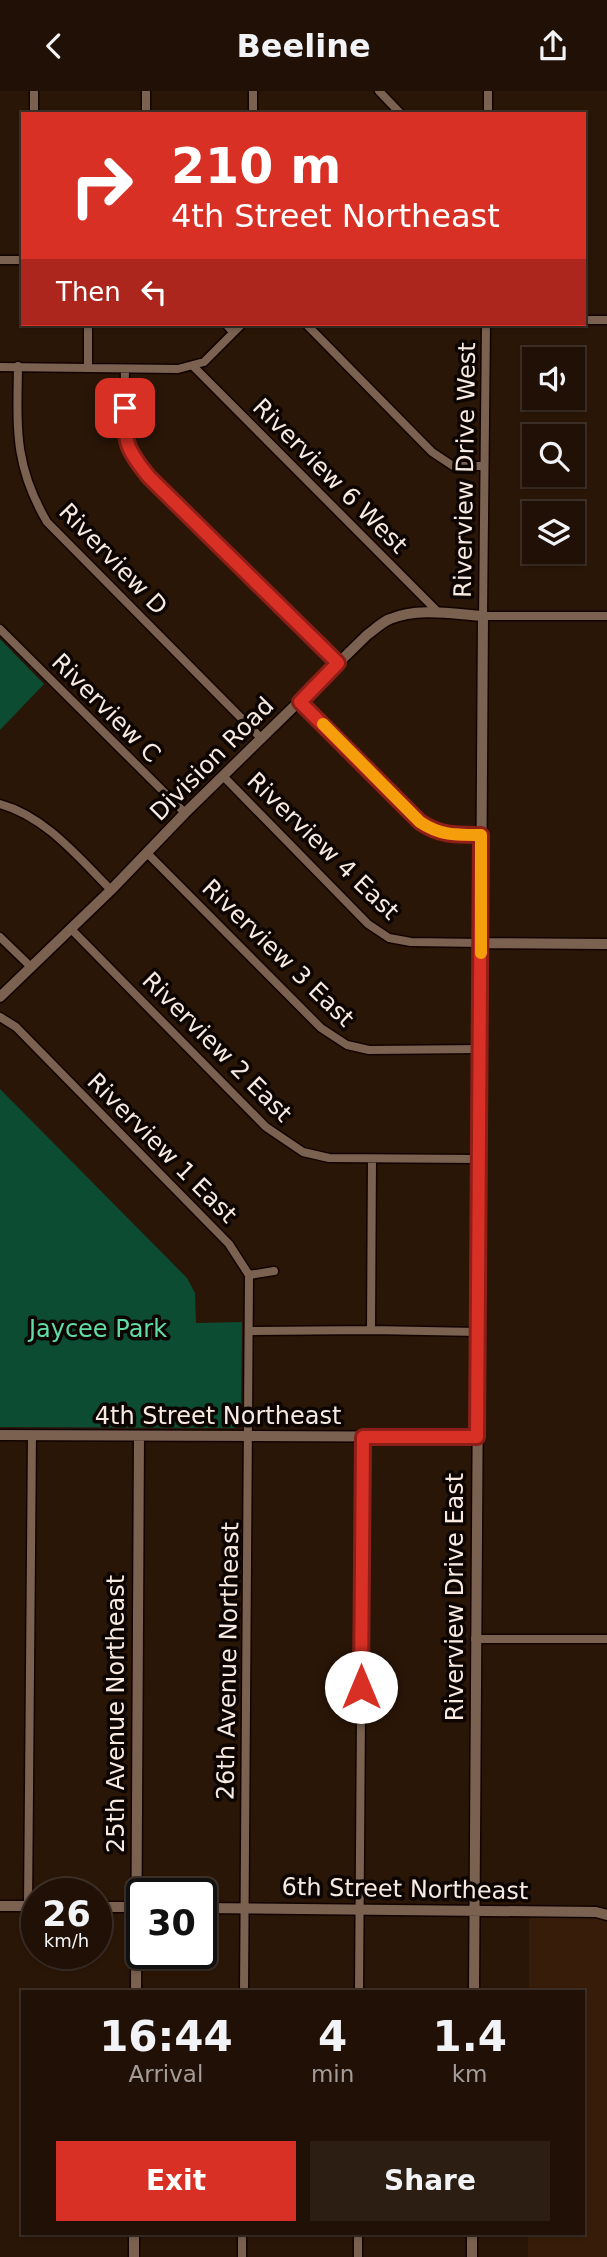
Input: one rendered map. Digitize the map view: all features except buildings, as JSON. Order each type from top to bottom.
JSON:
[{"type":"street","points":[[34,91],[34,112]]},
{"type":"street","points":[[146,91],[146,112]]},
{"type":"street","points":[[253,91],[253,112]]},
{"type":"street","points":[[379,91],[399,112]]},
{"type":"street","points":[[488,91],[488,112]]},
{"type":"street","points":[[0,260],[21,260]]},
{"type":"street","points":[[586,320],[607,320]]},
{"type":"street","points":[[88,326],[88,368]]},
{"type":"street","points":[[228,326],[233,332]]},
{"type":"street","points":[[0,367],[178,369],[193,366],[211,356],[240,326]]},
{"type":"street","points":[[308,326],[432,452],[453,466],[484,466]]},
{"type":"street","name":"Riverview Drive West","points":[[483,616],[486,326]]},
{"type":"street","name":"Riverview D","points":[[18,366],[17,428],[22,463],[31,493],[47,522],[262,739]]},
{"type":"street","name":"Riverview 6 West","points":[[193,366],[439,613]]},
{"type":"street","points":[[125,369],[124,428],[129,453],[149,477],[338,663]]},
{"type":"street","name":"Division Road","points":[[0,996],[111,890],[338,663],[388,619],[410,614],[439,613],[483,616],[607,616]]},
{"type":"street","name":"Riverview Drive East","points":[[474,1990],[483,616]]},
{"type":"street","name":"Riverview C","points":[[0,629],[186,813]]},
{"type":"street","points":[[300,702],[420,822],[433,831],[446,834],[481,835]]},
{"type":"street","name":"Riverview 4 East","points":[[223,777],[330,887],[378,931],[389,938],[411,942],[481,943]]},
{"type":"street","points":[[0,804],[34,820],[53,834],[111,890]]},
{"type":"street","name":"Riverview 3 East","points":[[147,853],[321,1028],[347,1045],[369,1050],[481,1049]]},
{"type":"street","name":"Riverview 2 East","points":[[71,929],[266,1128],[303,1152],[329,1158],[480,1160]]},
{"type":"street","points":[[0,937],[31,967]]},
{"type":"street","points":[[481,943],[607,944]]},
{"type":"street","name":"Riverview 1 East","points":[[0,1017],[16,1027],[229,1244],[249,1275]]},
{"type":"street","points":[[372,1159],[372,1330]]},
{"type":"street","points":[[274,1271],[249,1275],[250,1331],[478,1332]]},
{"type":"street","name":"26th Avenue Northeast","points":[[244,1990],[250,1331]]},
{"type":"street","name":"4th Street Northeast","points":[[0,1435],[477,1437]]},
{"type":"street","points":[[32,1435],[33,1878]]},
{"type":"street","name":"25th Avenue Northeast","points":[[139,1437],[139,1878]]},
{"type":"street","points":[[359,1990],[363,1437]]},
{"type":"street","points":[[475,1639],[607,1639]]},
{"type":"street","points":[[0,1906],[21,1906]]},
{"type":"street","name":"6th Street Northeast","points":[[217,1907],[596,1912],[607,1915]]},
{"type":"street","name":"25th Avenue Northeast","points":[[136,1990],[137,1969]]},
{"type":"street","points":[[134,2235],[134,2257]]},
{"type":"street","points":[[242,2235],[242,2257]]},
{"type":"street","points":[[358,2235],[358,2257]]},
{"type":"street","points":[[472,2235],[472,2257]]},
{"type":"shaded area","points":[[529,1911],[607,1915],[607,2257],[528,2257],[528,2235],[585,2235],[585,1990],[529,1990]]},
{"type":"green space","points":[[0,639],[44,684],[0,730]]},
{"type":"green space","name":"Jaycee Park","points":[[0,1089],[187,1278],[195,1293],[196,1323],[242,1322],[241,1423],[235,1428],[0,1427]]},
{"type":"slow traffic","points":[[323,724],[420,822],[433,831],[446,834],[481,835],[481,953]]},
{"type":"route","points":[[125,408],[124,428],[129,453],[149,477],[338,663],[300,702],[420,822],[433,831],[446,834],[481,835],[477,1437],[363,1437],[361,1687]]}]
